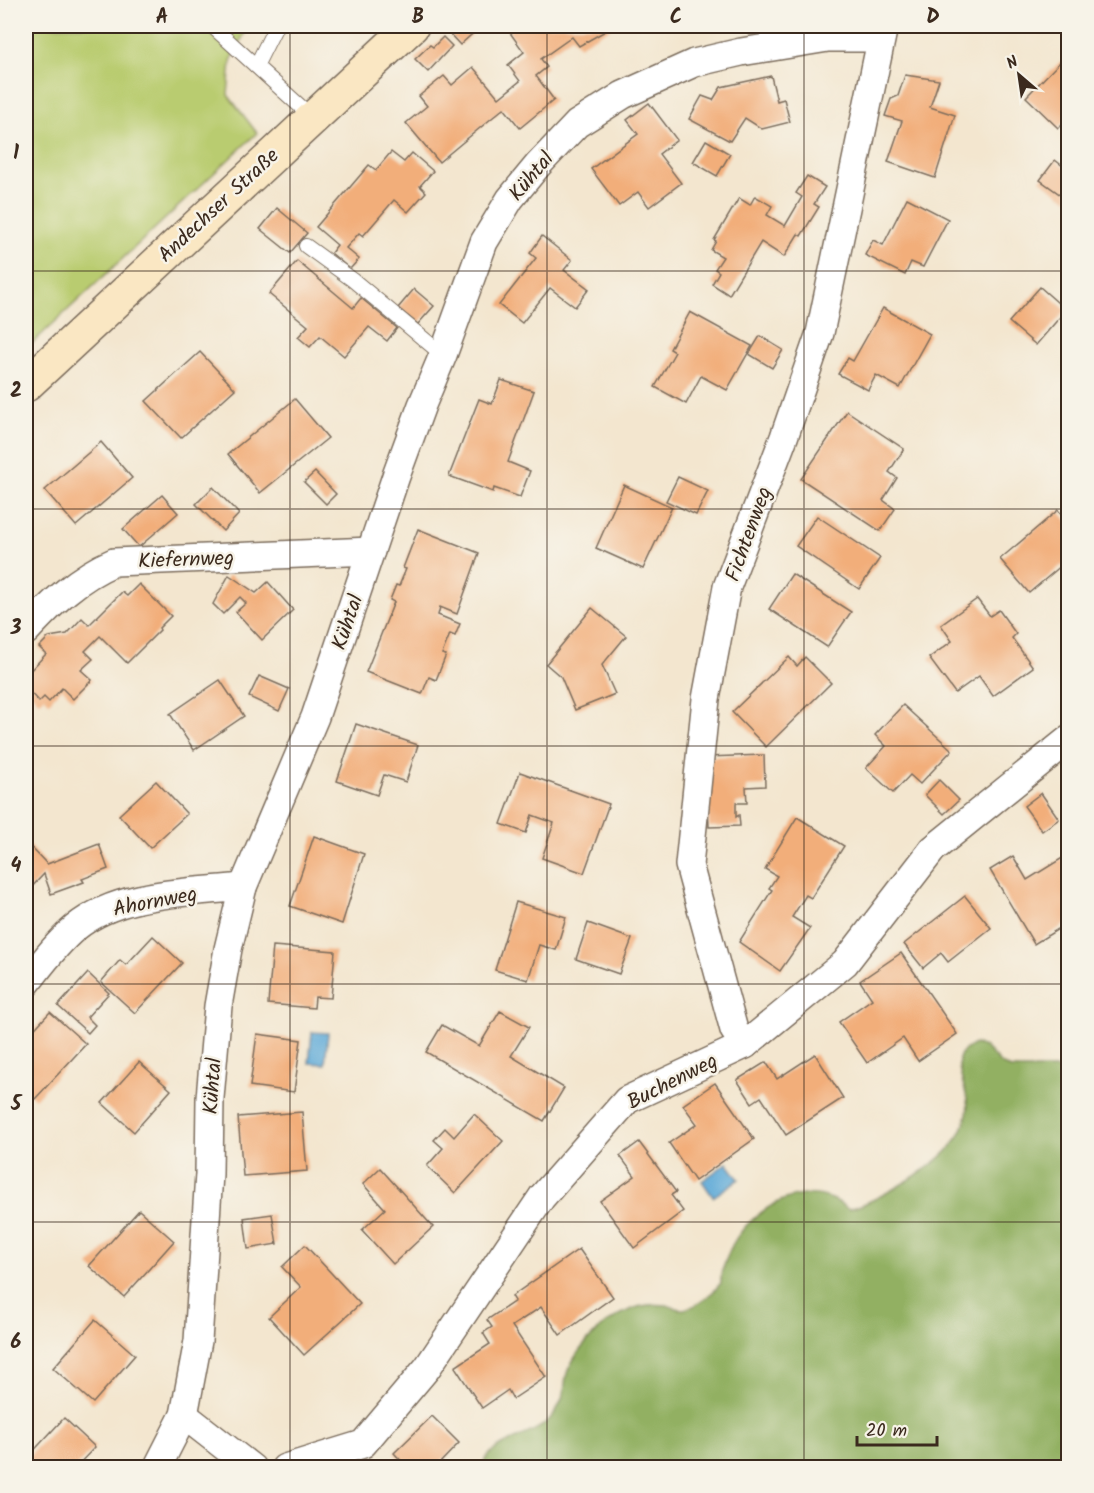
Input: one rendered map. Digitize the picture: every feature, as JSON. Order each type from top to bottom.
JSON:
[{"type":"street","name":"Andechser Straße","points":[[26,385],[412,26]]},
{"type":"street","name":"Kühtal","points":[[157,1467],[184,1415],[198,1341],[210,1098],[218,1006],[228,949],[243,887],[315,717],[411,436],[484,242],[510,199],[538,165],[578,124],[623,95],[694,63],[741,52],[882,32]]},
{"type":"street","name":"Fichtenweg","points":[[745,1045],[734,1030],[689,865],[706,699],[728,587],[820,333],[882,32]]},
{"type":"street","name":"Kiefernweg","points":[[26,631],[52,603],[92,572],[114,562],[371,551]]},
{"type":"street","name":"Buchenweg","points":[[285,1467],[363,1444],[427,1368],[542,1197],[627,1100],[745,1045],[845,963],[933,849],[1068,740]]},
{"type":"street","name":"Ahornweg","points":[[26,984],[76,928],[115,905],[166,895],[243,887]]},
{"type":"street","points":[[184,1415],[252,1467]]},
{"type":"lane","points":[[213,26],[312,117]]},
{"type":"lane","points":[[256,66],[276,26]]},
{"type":"lane","points":[[306,246],[353,279],[443,355]]},
{"type":"green space","points":[[26,26],[248,26],[231,61],[228,95],[257,133],[26,349]]},
{"type":"green space","points":[[975,1044],[985,1047],[1001,1064],[1011,1069],[1061,1069],[1068,1065],[1068,1467],[482,1467],[486,1458],[493,1451],[540,1427],[551,1418],[563,1397],[567,1373],[580,1350],[597,1331],[627,1311],[641,1306],[652,1304],[684,1309],[695,1306],[709,1295],[721,1283],[724,1264],[736,1238],[758,1215],[786,1199],[801,1195],[817,1195],[834,1200],[849,1209],[889,1191],[921,1172],[946,1152],[960,1133],[968,1107],[959,1059],[963,1051]]},
{"type":"water","points":[[312,1032],[328,1033],[325,1064],[309,1063]]},
{"type":"water","points":[[727,1163],[739,1179],[713,1197],[702,1181]]},
{"type":"building","points":[[455,26],[481,26],[460,45],[448,32]]},
{"type":"building","points":[[515,26],[614,26],[579,46],[572,37],[541,59],[547,67],[536,76],[554,100],[520,128],[504,108],[439,162],[406,123],[427,106],[419,96],[444,76],[452,85],[473,67],[499,98],[520,81],[508,65],[524,52],[508,30]]},
{"type":"building","points":[[443,37],[452,46],[428,72],[415,59]]},
{"type":"building","points":[[1061,61],[1068,68],[1068,122],[1066,120],[1058,128],[1026,97]]},
{"type":"building","points":[[905,75],[939,80],[930,107],[955,115],[935,178],[888,162],[902,121],[885,116],[891,99],[898,96]]},
{"type":"building","points":[[771,76],[777,101],[784,99],[790,122],[762,129],[745,118],[730,141],[689,119],[702,96],[713,100],[721,87]]},
{"type":"building","points":[[649,103],[677,140],[659,154],[681,183],[649,207],[638,192],[619,206],[591,169],[638,134],[627,120]]},
{"type":"building","points":[[706,140],[730,154],[717,176],[693,162]]},
{"type":"building","points":[[391,152],[404,162],[412,153],[433,171],[420,186],[426,192],[408,212],[394,200],[363,236],[359,233],[346,248],[359,259],[350,269],[331,253],[337,245],[316,227],[369,165],[376,170]]},
{"type":"building","points":[[1055,160],[1068,170],[1068,200],[1040,180]]},
{"type":"building","points":[[807,176],[825,187],[814,204],[819,207],[801,236],[798,234],[784,257],[761,242],[729,295],[712,284],[719,272],[715,269],[723,257],[711,250],[716,241],[714,240],[739,198],[750,205],[755,196],[772,206],[767,215],[785,226],[802,197],[796,193]]},
{"type":"building","points":[[907,198],[948,219],[923,267],[911,262],[905,275],[865,255],[873,240],[883,245]]},
{"type":"building","points":[[277,208],[307,233],[290,253],[260,229]]},
{"type":"building","points":[[542,236],[572,260],[564,270],[589,289],[575,307],[550,288],[522,323],[499,305],[536,258],[530,253]]},
{"type":"building","points":[[297,261],[353,308],[361,298],[397,328],[387,341],[369,327],[344,356],[320,336],[310,347],[298,337],[308,326],[269,294]]},
{"type":"building","points":[[1040,287],[1066,310],[1036,345],[1009,322]]},
{"type":"building","points":[[414,289],[434,306],[418,324],[398,308]]},
{"type":"building","points":[[883,308],[930,334],[900,388],[876,375],[868,390],[838,374],[848,358],[853,361]]},
{"type":"building","points":[[690,312],[752,346],[727,390],[701,376],[686,404],[655,387],[675,352],[670,349]]},
{"type":"building","points":[[760,336],[783,350],[772,368],[749,354]]},
{"type":"building","points":[[200,352],[235,389],[181,438],[146,401]]},
{"type":"building","points":[[501,380],[534,391],[508,462],[530,471],[520,497],[494,488],[493,492],[449,476],[479,399],[492,404]]},
{"type":"building","points":[[295,399],[328,438],[260,493],[228,454]]},
{"type":"building","points":[[847,411],[904,449],[889,472],[897,478],[883,500],[895,509],[880,531],[801,479]]},
{"type":"building","points":[[101,442],[132,478],[76,526],[45,490]]},
{"type":"building","points":[[315,472],[336,494],[326,504],[304,482]]},
{"type":"building","points":[[678,477],[708,491],[696,515],[666,501]]},
{"type":"building","points":[[624,485],[672,507],[643,569],[596,548]]},
{"type":"building","points":[[213,487],[239,514],[223,531],[196,504]]},
{"type":"building","points":[[162,495],[178,513],[139,547],[123,529]]},
{"type":"building","points":[[1058,510],[1068,522],[1068,573],[1062,565],[1029,593],[1000,559]]},
{"type":"building","points":[[817,516],[880,558],[859,589],[796,546]]},
{"type":"building","points":[[418,529],[479,553],[457,614],[440,607],[438,615],[460,624],[455,636],[450,634],[442,654],[446,655],[436,680],[429,677],[422,694],[366,672],[394,602],[390,600],[406,569],[403,568]]},
{"type":"building","points":[[792,574],[851,612],[827,647],[769,609]]},
{"type":"building","points":[[229,575],[256,593],[268,582],[293,610],[262,640],[236,612],[246,603],[240,597],[223,614],[213,604]]},
{"type":"building","points":[[139,584],[171,616],[159,628],[160,630],[127,663],[100,636],[85,651],[93,659],[81,670],[92,680],[73,699],[62,688],[49,702],[44,697],[39,702],[26,688],[26,675],[46,654],[39,647],[49,637],[67,634],[82,618],[89,625],[122,592],[127,596]]},
{"type":"building","points":[[977,599],[990,616],[999,610],[1016,634],[1012,638],[1033,667],[993,696],[979,676],[955,693],[929,658],[952,641],[941,625]]},
{"type":"building","points":[[592,608],[626,636],[602,665],[615,694],[575,710],[561,677],[546,664]]},
{"type":"building","points":[[789,657],[797,666],[805,657],[831,683],[766,747],[732,712]]},
{"type":"building","points":[[259,676],[289,689],[279,711],[249,697]]},
{"type":"building","points":[[220,680],[244,716],[194,750],[170,714]]},
{"type":"building","points":[[903,705],[952,750],[920,784],[910,775],[893,793],[866,768],[886,746],[875,735]]},
{"type":"building","points":[[356,724],[418,745],[406,782],[384,775],[377,795],[337,781]]},
{"type":"building","points":[[764,755],[765,786],[746,787],[747,803],[736,803],[736,817],[739,815],[740,826],[709,827],[706,757]]},
{"type":"building","points":[[520,772],[609,804],[584,873],[542,858],[554,823],[532,815],[526,833],[501,824]]},
{"type":"building","points":[[939,780],[959,800],[944,814],[925,795]]},
{"type":"building","points":[[156,781],[187,814],[150,848],[119,815]]},
{"type":"building","points":[[1041,793],[1059,819],[1042,831],[1024,806]]},
{"type":"building","points":[[797,817],[844,846],[811,898],[806,895],[792,917],[810,928],[780,971],[739,942],[772,890],[769,888],[777,876],[765,869]]},
{"type":"building","points":[[314,836],[364,854],[342,924],[290,906]]},
{"type":"building","points":[[26,842],[47,864],[99,844],[108,869],[82,879],[84,882],[51,894],[44,874],[26,893]]},
{"type":"building","points":[[1013,856],[1027,880],[1064,857],[1068,864],[1068,923],[1034,944],[990,870]]},
{"type":"building","points":[[965,896],[991,928],[948,962],[941,953],[923,968],[904,944]]},
{"type":"building","points":[[516,902],[566,917],[556,950],[539,945],[528,980],[495,970]]},
{"type":"building","points":[[588,923],[632,939],[619,974],[576,959]]},
{"type":"building","points":[[153,936],[182,963],[135,1013],[101,982],[120,960],[126,965]]},
{"type":"building","points":[[273,946],[335,951],[331,998],[315,997],[314,1008],[268,1004]]},
{"type":"building","points":[[901,953],[957,1034],[918,1061],[903,1038],[867,1063],[839,1022],[872,999],[860,981]]},
{"type":"building","points":[[88,973],[109,993],[87,1017],[95,1025],[88,1033],[58,1006]]},
{"type":"building","points":[[500,1011],[529,1027],[511,1056],[564,1088],[544,1121],[426,1052],[442,1025],[479,1046]]},
{"type":"building","points":[[50,1012],[86,1044],[35,1099],[26,1090],[26,1038]]},
{"type":"building","points":[[257,1034],[301,1040],[294,1092],[250,1086]]},
{"type":"building","points":[[815,1054],[843,1098],[786,1135],[761,1097],[752,1103],[737,1080],[766,1062],[777,1079]]},
{"type":"building","points":[[139,1062],[171,1090],[134,1132],[102,1103]]},
{"type":"building","points":[[715,1083],[754,1139],[695,1181],[669,1143],[697,1124],[683,1105]]},
{"type":"building","points":[[302,1112],[307,1171],[243,1176],[238,1117]]},
{"type":"building","points":[[474,1114],[503,1141],[455,1193],[427,1166],[443,1148],[434,1140],[445,1128],[454,1137]]},
{"type":"building","points":[[639,1142],[676,1192],[671,1195],[683,1211],[634,1248],[600,1201],[635,1176],[620,1156]]},
{"type":"building","points":[[380,1168],[433,1227],[393,1264],[362,1230],[385,1209],[363,1184]]},
{"type":"building","points":[[139,1210],[174,1241],[124,1297],[89,1266]]},
{"type":"building","points":[[272,1214],[277,1244],[248,1249],[244,1218]]},
{"type":"building","points":[[305,1245],[360,1304],[304,1355],[269,1317],[301,1287],[282,1267]]},
{"type":"building","points":[[579,1249],[613,1297],[560,1335],[541,1307],[512,1326],[546,1377],[513,1399],[508,1390],[482,1408],[455,1367],[490,1344],[483,1333],[492,1327],[487,1320],[515,1301],[512,1296]]},
{"type":"building","points":[[95,1320],[135,1355],[93,1403],[53,1368]]},
{"type":"building","points":[[432,1416],[459,1443],[435,1468],[408,1468],[394,1453]]},
{"type":"building","points":[[64,1418],[95,1447],[75,1468],[26,1468],[26,1459]]}]
